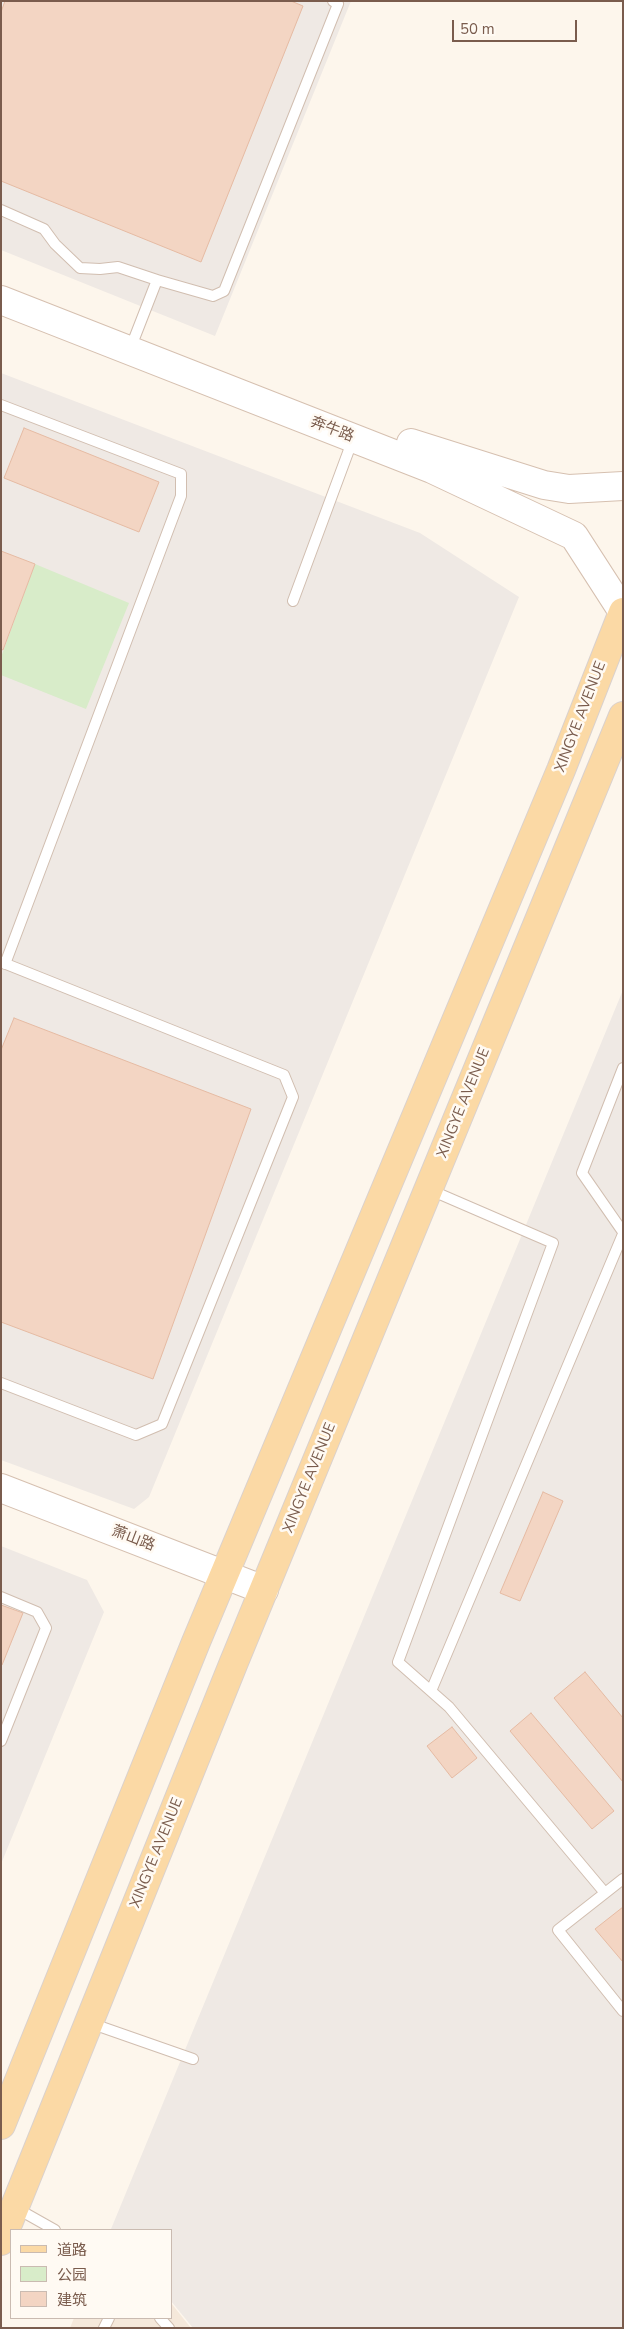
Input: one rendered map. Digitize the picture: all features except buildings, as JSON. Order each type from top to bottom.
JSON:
[{"type":"main road","name":"XINGYE AVENUE","points":[[1,2125],[222,1582],[561,770],[623,612]]},
{"type":"main road","name":"XINGYE AVENUE","points":[[1,2241],[261,1597],[623,716]]},
{"type":"street","name":"奔牛路","points":[[1,284],[356,432],[574,536],[623,612]]},
{"type":"street","name":"奔牛路","points":[[1,300],[356,432],[544,485],[570,489],[623,486]]},
{"type":"street","name":"萧山路","points":[[1,1488],[222,1582]]},
{"type":"street","name":"萧山路","points":[[1,1505],[261,1597]]},
{"type":"lane","points":[[1,210],[44,229],[55,244],[80,268],[100,269],[118,267],[213,296],[224,291],[337,2]]},
{"type":"lane","points":[[134,339],[157,280]]},
{"type":"lane","points":[[1,405],[180,474],[181,496],[3,963],[284,1075],[293,1097],[162,1424],[136,1435],[1,1383]]},
{"type":"lane","points":[[293,601],[356,432]]},
{"type":"lane","points":[[431,1691],[623,1233],[582,1173],[623,1068]]},
{"type":"lane","points":[[428,1189],[554,1243],[398,1662],[449,1707],[605,1893]]},
{"type":"lane","points":[[1,1597],[37,1612],[46,1628],[1,1741]]},
{"type":"lane","points":[[623,1879],[558,1930],[623,2011]]},
{"type":"lane","points":[[89,2022],[193,2059]]},
{"type":"lane","points":[[15,2208],[54,2229]]},
{"type":"shaded area","points":[[1,1],[351,1],[215,336],[1,250]]},
{"type":"shaded area","points":[[1,373],[420,533],[519,597],[149,1497],[134,1509],[1,1460]]},
{"type":"shaded area","points":[[623,990],[623,2328],[193,2328],[172,2302],[172,2229],[111,2229]]},
{"type":"shaded area","points":[[1,1546],[87,1580],[104,1612],[1,1864]]},
{"type":"shaded area","points":[[172,2304],[191,2328],[70,2328],[74,2319],[172,2319]]},
{"type":"green space","points":[[35,564],[129,603],[86,709],[1,675],[1,657]]}]
